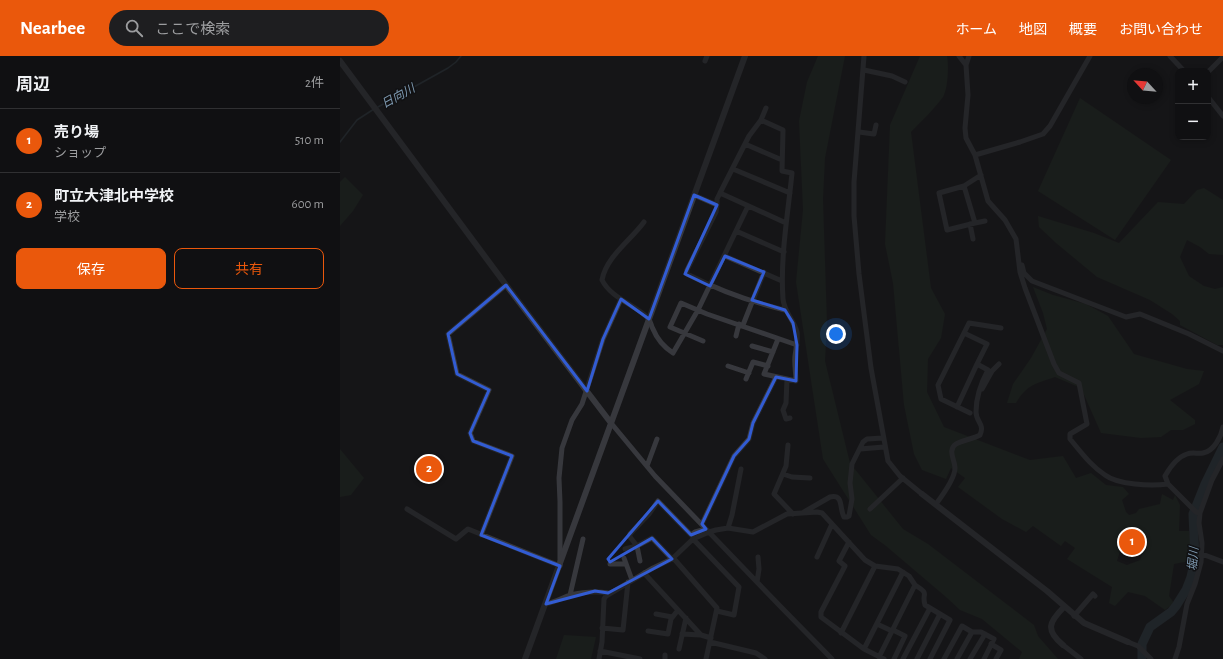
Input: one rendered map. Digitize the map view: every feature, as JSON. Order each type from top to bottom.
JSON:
[{"type":"street","points":[[525,659],[745,56]]},
{"type":"street","points":[[864,56],[854,182],[854,216],[871,368],[884,447],[888,461],[903,478],[922,494],[1047,591],[1074,616],[1091,626],[1138,646],[1150,659]]},
{"type":"street","points":[[959,56],[966,65]]},
{"type":"street","points":[[969,56],[966,65],[968,95],[965,128],[966,138],[975,155],[988,201],[1005,220],[1016,239],[1024,273],[1032,281],[1126,317],[1140,314],[1189,334],[1223,351]]},
{"type":"street","points":[[975,155],[1043,134],[1050,126],[1090,56]]},
{"type":"street","points":[[1171,56],[1181,68]]},
{"type":"street","points":[[1211,69],[1223,57]]},
{"type":"street","points":[[340,61],[506,285],[611,423],[647,466],[832,659]]},
{"type":"street","points":[[864,70],[882,73],[905,82]]},
{"type":"street","points":[[1211,101],[1223,116]]},
{"type":"street","points":[[766,108],[761,120],[749,136],[717,199],[718,205],[716,212],[687,270],[687,274],[710,286],[785,310]]},
{"type":"street","points":[[761,120],[783,130],[782,171],[792,173],[786,223],[782,281],[785,310],[795,328],[797,345],[794,358],[796,381],[764,374],[778,338]]},
{"type":"street","points":[[859,132],[874,134],[876,125]]},
{"type":"street","points":[[745,144],[782,160]]},
{"type":"street","points":[[733,169],[790,193]]},
{"type":"street","points":[[980,175],[964,186],[939,193],[948,230],[985,221]]},
{"type":"street","points":[[964,186],[973,223],[974,239]]},
{"type":"street","points":[[720,193],[786,223]]},
{"type":"street","points":[[694,195],[718,205]]},
{"type":"street","points":[[644,222],[612,258],[602,278],[604,285],[649,319],[653,331],[666,348],[673,353],[698,310],[748,206]]},
{"type":"street","points":[[736,231],[784,252]]},
{"type":"street","points":[[725,256],[782,281]]},
{"type":"street","points":[[1019,256],[1020,272],[1025,288],[1054,364],[1059,373],[1079,383],[1087,424],[1070,434],[1070,439],[1096,469],[1106,476],[1116,480],[1158,485],[1168,484]]},
{"type":"street","points":[[736,336],[764,272]]},
{"type":"street","points":[[482,535],[512,456],[474,441],[470,433],[489,390],[457,374],[448,334],[506,285]]},
{"type":"street","points":[[560,566],[559,478],[562,448],[572,420],[582,404],[603,339],[621,299]]},
{"type":"street","points":[[703,341],[670,327],[681,303],[797,345]]},
{"type":"street","points":[[970,413],[941,399],[938,385],[969,323],[1001,328]]},
{"type":"street","points":[[957,407],[987,344],[964,333]]},
{"type":"street","points":[[752,346],[773,352]]},
{"type":"street","points":[[746,379],[753,362],[768,366]]},
{"type":"street","points":[[936,504],[946,490],[955,468],[952,452],[953,448],[956,444],[980,435],[982,430],[981,423],[976,414],[977,401],[980,386],[988,370],[977,364]]},
{"type":"street","points":[[977,401],[988,378],[999,364]]},
{"type":"street","points":[[728,366],[749,373]]},
{"type":"street","points":[[702,524],[734,456],[749,439],[753,423],[776,377]]},
{"type":"street","points":[[786,419],[783,410],[786,404],[787,379]]},
{"type":"street","points":[[1200,513],[1196,512],[1168,484],[1166,476],[1172,465],[1185,454],[1205,453],[1210,450],[1219,439],[1223,427]]},
{"type":"street","points":[[803,513],[830,497],[835,496],[840,500],[844,517],[849,516],[852,499],[850,483],[852,464],[863,442],[867,439],[883,438]]},
{"type":"street","points":[[647,466],[657,439]]},
{"type":"street","points":[[788,445],[786,466],[774,494],[793,514]]},
{"type":"street","points":[[860,449],[884,447]]},
{"type":"street","points":[[1175,659],[1179,647],[1187,604],[1195,584],[1202,554],[1199,523],[1200,513],[1212,480],[1223,459]]},
{"type":"street","points":[[728,528],[741,468]]},
{"type":"street","points":[[783,474],[792,477],[810,478]]},
{"type":"street","points":[[870,509],[903,478]]},
{"type":"street","points":[[640,561],[637,546],[630,537],[630,534],[649,514],[658,501],[691,535],[695,532],[728,528],[753,532],[787,514],[822,513],[860,556],[875,566],[898,569],[909,576],[916,585],[924,590],[926,594],[924,601],[925,605],[950,620],[930,659]]},
{"type":"street","points":[[407,509],[456,539],[468,529],[560,566]]},
{"type":"street","points":[[817,557],[832,524]]},
{"type":"street","points":[[599,659],[604,599],[608,593],[672,559],[693,538],[708,530]]},
{"type":"street","points":[[624,549],[637,546],[652,538],[672,559],[675,560],[717,608],[706,659]]},
{"type":"street","points":[[693,538],[739,587],[734,615],[716,611]]},
{"type":"street","points":[[570,595],[582,539]]},
{"type":"street","points":[[849,542],[839,561],[845,566],[820,612],[821,617],[864,649],[882,658],[893,631],[916,585]]},
{"type":"street","points":[[1202,554],[1223,562]]},
{"type":"street","points":[[757,582],[759,569],[758,557]]},
{"type":"street","points":[[602,628],[623,630],[630,581],[624,558]]},
{"type":"street","points":[[610,564],[626,564]]},
{"type":"street","points":[[841,633],[875,566]]},
{"type":"street","points":[[864,649],[903,572]]},
{"type":"street","points":[[644,573],[701,635],[711,640],[747,652],[756,653],[765,659]]},
{"type":"street","points":[[546,604],[558,601],[570,595],[595,591],[608,593]]},
{"type":"street","points":[[1074,616],[1093,594],[1095,596]]},
{"type":"street","points":[[1064,607],[1055,617],[1051,624],[1050,630],[1055,638],[1081,659]]},
{"type":"street","points":[[903,659],[930,608]]},
{"type":"street","points":[[648,631],[668,634],[672,617],[678,610]]},
{"type":"street","points":[[656,614],[672,617]]},
{"type":"street","points":[[917,659],[940,614]]},
{"type":"street","points":[[679,648],[686,618]]},
{"type":"street","points":[[877,624],[905,636],[894,659]]},
{"type":"street","points":[[944,659],[962,626],[972,632],[981,632],[994,639],[984,659]]},
{"type":"street","points":[[957,659],[972,632]]},
{"type":"street","points":[[682,634],[701,635]]},
{"type":"street","points":[[970,659],[984,634]]},
{"type":"street","points":[[991,644],[1001,650],[996,659]]},
{"type":"street","points":[[600,651],[640,659]]},
{"type":"street","points":[[746,659],[747,652]]},
{"type":"highlighted area","points":[[694,195],[717,205],[685,274],[710,286],[725,256],[764,272],[752,300],[785,310],[793,323],[797,345],[796,381],[776,377],[753,423],[749,439],[734,456],[702,524],[706,529],[691,535],[658,501],[608,559],[610,562],[652,538],[672,559],[608,593],[595,591],[546,604],[560,566],[481,535],[512,456],[473,441],[470,433],[489,390],[457,374],[448,334],[506,285],[587,391],[603,339],[621,299],[649,319]]},
{"type":"shaded area","points":[[818,56],[845,56],[825,158],[823,199],[827,323],[825,361],[850,463],[903,529],[928,544],[1034,625],[1038,636],[1058,659],[1019,659],[1022,652],[982,619],[960,610],[886,546],[871,535],[823,459],[796,282],[803,210],[799,121],[807,82]]},
{"type":"shaded area","points":[[920,56],[947,56],[948,77],[945,93],[932,110],[911,132],[931,288],[945,314],[941,338],[928,359],[927,392],[944,427],[1030,460],[1063,456],[1076,478],[1091,473],[1106,485],[1123,487],[1129,494],[1122,500],[1126,512],[1129,515],[1136,513],[1139,509],[1160,504],[1162,494],[1173,500],[1175,495],[1180,505],[1179,531],[1189,531],[1192,546],[1190,561],[1174,564],[1169,596],[1174,603],[1165,610],[1145,596],[1128,592],[1115,606],[1109,603],[1112,587],[1067,559],[1075,548],[1065,541],[1061,546],[1033,526],[1026,532],[1002,519],[958,487],[965,478],[951,468],[946,479],[922,470],[914,454],[904,405],[893,283],[885,244],[890,125]],"holes":[[[1125,535],[1136,538],[1134,543],[1145,547],[1140,560],[1127,565],[1117,561]]]},
{"type":"shaded area","points":[[1080,98],[1171,160],[1115,240],[1038,191]]},
{"type":"shaded area","points":[[345,177],[363,195],[353,211],[340,226],[340,182]]},
{"type":"shaded area","points":[[1204,188],[1223,200],[1223,255],[1209,254],[1187,240],[1180,257],[1189,276],[1204,286],[1215,289],[1223,287],[1223,345],[1217,345],[1180,325],[1180,321],[1172,314],[1150,300],[1097,277],[1039,227],[1038,216],[1094,233],[1119,243],[1158,202],[1184,204],[1197,190]]},
{"type":"shaded area","points":[[1033,287],[1053,295],[1086,304],[1108,316],[1134,354],[1187,369],[1204,371],[1199,384],[1170,400],[1195,420],[1195,424],[1183,430],[1171,430],[1161,437],[1141,438],[1101,433],[1081,388],[1055,377],[1037,383],[1028,388],[1016,403],[1007,403],[1013,384],[1031,358],[1047,329],[1043,313]]},
{"type":"shaded area","points":[[340,449],[364,478],[351,495],[340,497]]},
{"type":"shaded area","points":[[564,635],[596,637],[591,659],[556,659]]},
{"type":"waterway","name":"日向川","points":[[378,107],[448,68],[461,56]]},
{"type":"waterway","name":"日向川","points":[[340,142],[357,120],[374,109]]},
{"type":"waterway","name":"堀川","points":[[1142,659],[1142,644],[1150,627],[1171,612],[1176,606],[1186,590],[1191,577],[1195,559],[1193,514],[1205,484],[1223,447]]},
{"type":"place","name":"町立大津北中学校","points":[[429,469]]},
{"type":"place","name":"売り場","points":[[1132,542]]}]
